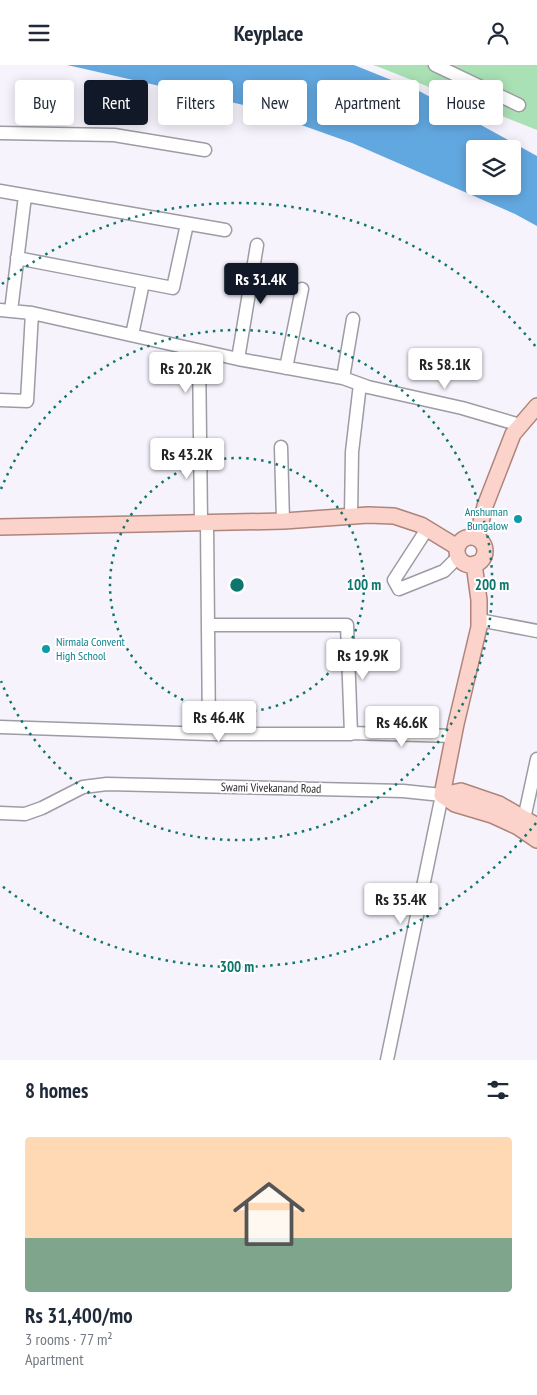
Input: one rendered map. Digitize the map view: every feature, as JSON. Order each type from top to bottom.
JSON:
[{"type":"main road","points":[[477,538],[485,506],[513,434],[537,406]]},
{"type":"main road","points":[[0,527],[283,521],[368,515],[394,516],[421,525],[427,529],[458,552],[464,563],[474,565],[481,561],[485,554],[483,543],[477,538],[470,537],[465,538],[459,543],[458,552]]},
{"type":"main road","points":[[442,795],[479,627],[479,600],[474,565]]},
{"type":"main road","name":"Swami Vivekanand Road","points":[[442,795],[455,804],[527,824],[537,840]]},
{"type":"street","points":[[435,65],[519,105]]},
{"type":"street","points":[[0,133],[114,135],[206,150]]},
{"type":"street","points":[[0,191],[225,230]]},
{"type":"street","points":[[26,196],[5,310],[32,313],[199,351],[343,378],[368,387],[462,408],[520,425]]},
{"type":"street","points":[[16,258],[173,289],[187,224]]},
{"type":"street","points":[[238,359],[257,245]]},
{"type":"street","points":[[132,335],[143,283]]},
{"type":"street","points":[[286,368],[302,289]]},
{"type":"street","points":[[0,400],[27,401],[32,313]]},
{"type":"street","points":[[343,378],[353,319]]},
{"type":"street","points":[[199,351],[208,625],[209,734]]},
{"type":"street","points":[[351,517],[352,452],[360,384]]},
{"type":"street","points":[[281,447],[283,521]]},
{"type":"street","points":[[427,529],[394,580],[399,589],[444,571],[458,552]]},
{"type":"street","points":[[479,620],[537,631]]},
{"type":"street","points":[[208,625],[347,625],[351,733]]},
{"type":"street","points":[[0,727],[209,734],[351,733],[454,736]]},
{"type":"street","points":[[527,824],[537,759]]},
{"type":"street","name":"Swami Vivekanand Road","points":[[0,813],[25,814],[42,808],[83,787],[106,784],[403,791],[442,795]]},
{"type":"street","points":[[387,1060],[442,795]]},
{"type":"green space","points":[[373,65],[537,65],[537,130],[503,116],[503,80],[429,80],[429,87],[419,83],[419,80],[412,80]]},
{"type":"water","points":[[67,65],[354,65],[391,80],[317,80],[317,125],[419,125],[419,91],[429,96],[429,125],[481,125],[508,140],[466,140],[466,193],[352,143],[301,125],[307,125],[307,80],[243,80],[243,105],[233,103],[233,80],[158,80],[158,86],[148,83],[148,80],[133,80]]},
{"type":"water","points":[[521,147],[537,156],[537,226],[471,195],[521,195]]},
{"type":"place","name":"Anshuman Bungalow","points":[[518,519]]},
{"type":"place","name":"Nirmala Convent High School","points":[[46,649]]}]
